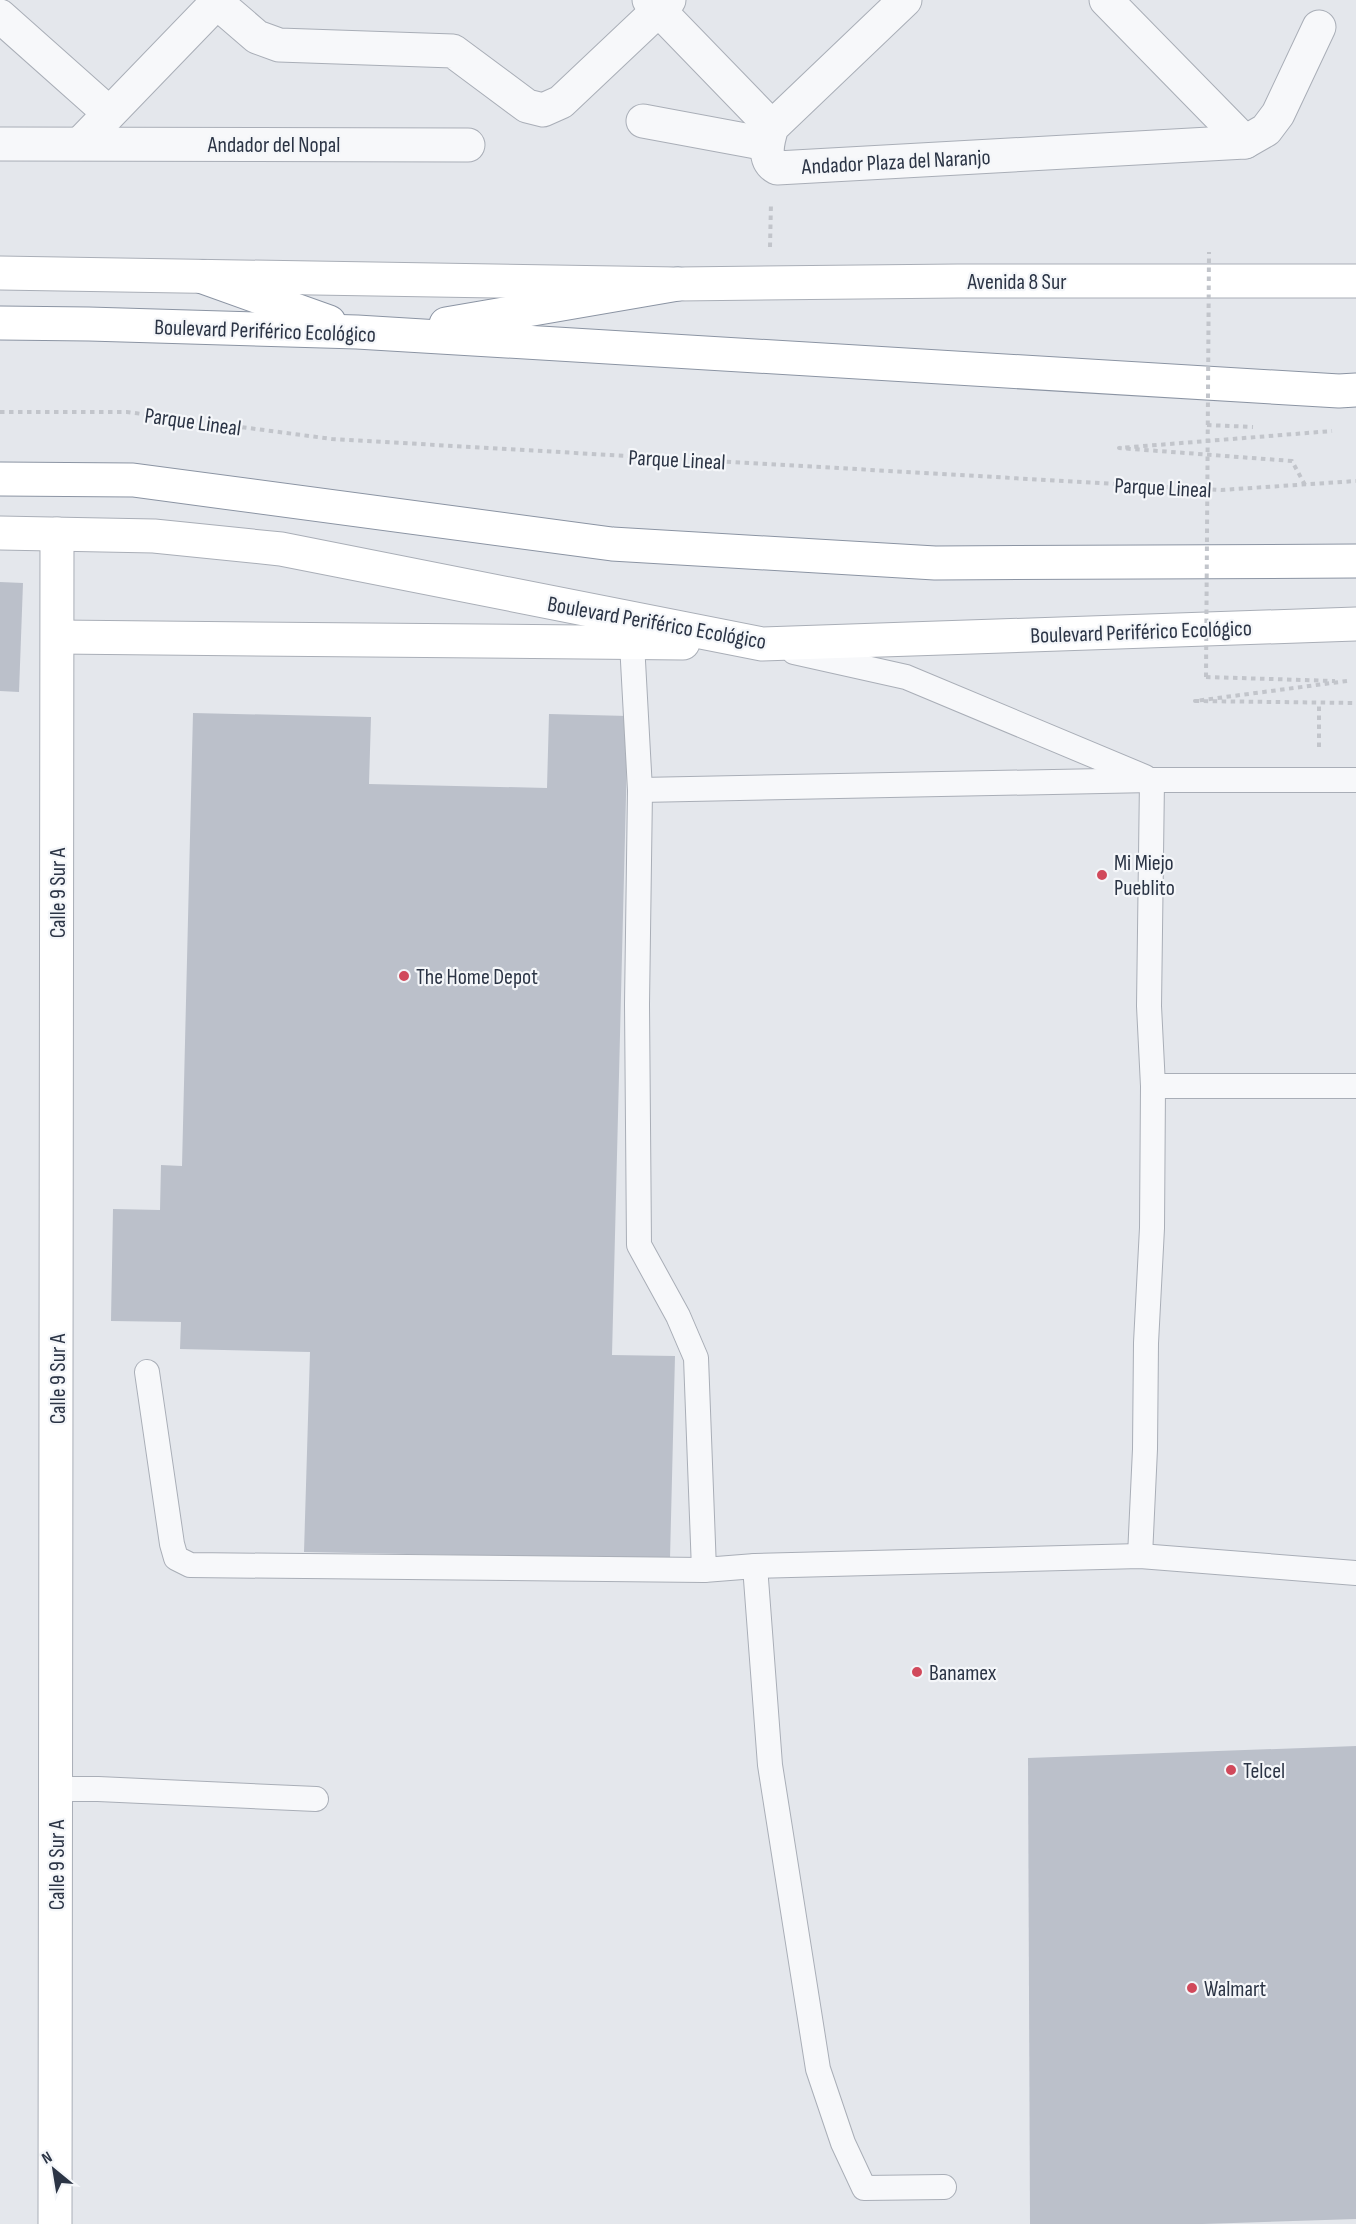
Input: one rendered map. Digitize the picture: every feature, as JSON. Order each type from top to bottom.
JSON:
[{"type":"main road","points":[[0,273],[678,284]]},
{"type":"main road","points":[[203,277],[357,332]]},
{"type":"main road","name":"Avenida 8 Sur","points":[[678,284],[1356,281]]},
{"type":"main road","points":[[390,334],[678,284]]},
{"type":"main road","name":"Boulevard Periférico Ecológico","points":[[0,323],[357,332],[1356,390]]},
{"type":"main road","points":[[0,479],[133,480],[600,543],[648,546],[935,563],[1356,561]]},
{"type":"main road","name":"Boulevard Periférico Ecológico","points":[[0,533],[154,536],[280,549],[762,644],[1356,624]]},
{"type":"main road","name":"Calle 9 Sur A","points":[[55,2224],[57,534]]},
{"type":"main road","points":[[58,637],[762,644]]},
{"type":"street","points":[[1106,0],[1245,142],[1266,130],[1278,114],[1319,27]]},
{"type":"street","points":[[81,143],[217,1],[257,37],[279,45],[453,51],[527,106],[543,110],[561,102],[659,3],[770,145],[890,5]]},
{"type":"street","points":[[0,16],[109,113]]},
{"type":"street","name":"Andador Plaza del Naranjo","points":[[644,121],[770,145],[777,168],[1245,142]]},
{"type":"street","name":"Andador del Nopal","points":[[0,144],[468,145]]},
{"type":"lane","points":[[632,643],[640,790],[637,1004],[639,1245],[678,1316],[696,1358],[704,1570]]},
{"type":"lane","points":[[762,644],[906,677],[1152,780]]},
{"type":"lane","points":[[1140,1556],[1152,1228],[1153,1086],[1149,1006],[1152,780]]},
{"type":"lane","points":[[640,790],[1152,780],[1356,780]]},
{"type":"lane","points":[[1153,1086],[1356,1086]]},
{"type":"lane","points":[[147,1372],[172,1544],[176,1558],[190,1565],[704,1570],[755,1566],[1140,1556],[1356,1573]]},
{"type":"lane","points":[[755,1566],[770,1765],[818,2069],[843,2143],[864,2188],[944,2187]]},
{"type":"lane","points":[[56,1790],[98,1789],[316,1799]]},
{"type":"path","points":[[770,145],[770,284]]},
{"type":"path","points":[[1209,252],[1206,677],[1347,681],[1195,701],[1356,703]]},
{"type":"path","name":"Parque Lineal","points":[[0,412],[127,412],[332,439],[1209,489],[1356,481]]},
{"type":"path","points":[[1207,425],[1262,427]]},
{"type":"path","points":[[1285,428],[1342,430],[1119,448],[1292,461],[1305,484]]},
{"type":"path","points":[[1318,780],[1319,703]]},
{"type":"building","points":[[0,582],[23,583],[19,692],[0,691]]},
{"type":"building","name":"The Home Depot","points":[[193,713],[371,717],[369,784],[547,788],[549,714],[628,716],[612,1355],[675,1356],[670,1559],[304,1552],[310,1352],[180,1349],[181,1322],[111,1321],[113,1209],[160,1210],[161,1165],[182,1166]]},
{"type":"building","name":"Walmart","points":[[1356,1746],[1356,2219],[1203,2224],[1030,2224],[1028,1758]]},
{"type":"place","name":"Mi Miejo Pueblito","points":[[1102,875]]},
{"type":"place","name":"The Home Depot","points":[[404,976]]},
{"type":"place","name":"Banamex","points":[[917,1672]]},
{"type":"place","name":"Telcel","points":[[1231,1770]]},
{"type":"place","name":"Walmart","points":[[1192,1988]]}]
